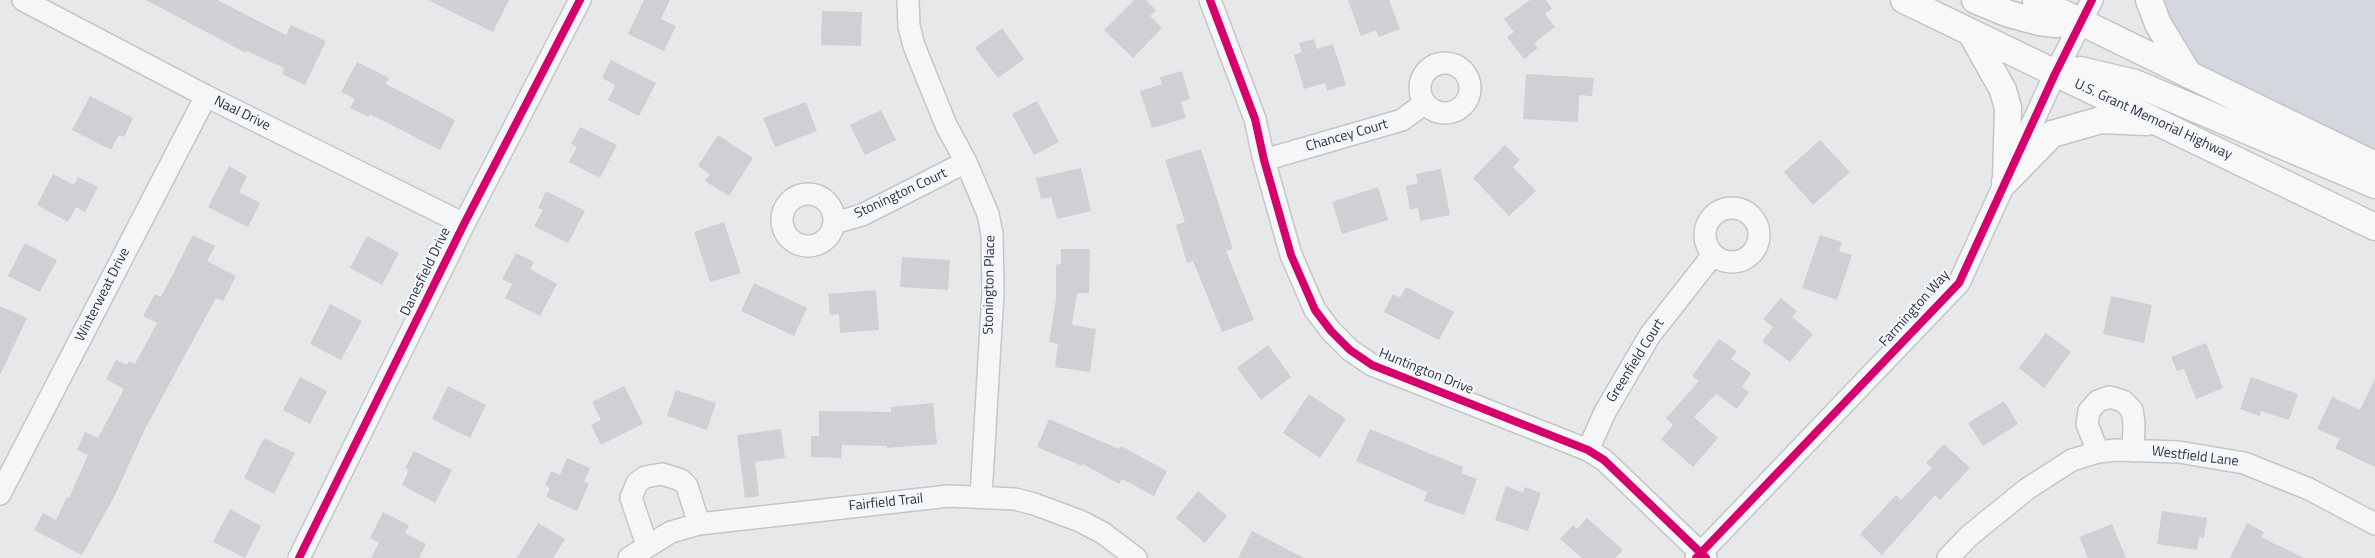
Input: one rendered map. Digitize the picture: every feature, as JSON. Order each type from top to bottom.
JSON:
[{"type":"main road","name":"U.S. Grant Memorial Highway","points":[[1904,0],[2375,227]]},
{"type":"main road","points":[[1975,0],[2009,14],[2038,22],[2056,24],[2081,23]]},
{"type":"main road","points":[[2036,0],[2375,165]]},
{"type":"main road","points":[[2149,0],[2158,24],[2189,75]]},
{"type":"main road","points":[[1970,33],[2003,90],[2008,108],[2006,181]]},
{"type":"main road","points":[[2055,74],[2080,70],[2135,83],[2375,185]]},
{"type":"main road","points":[[2006,181],[2052,134],[2101,120],[2160,122]]},
{"type":"street","name":"Naal Drive","points":[[23,0],[206,96],[464,224]]},
{"type":"street","name":"Danesfield Drive","points":[[299,558],[464,224],[580,0]]},
{"type":"street","name":"Stonington Place","points":[[908,0],[914,46],[946,125],[966,162],[988,214],[992,234],[993,292],[981,496]]},
{"type":"street","name":"Huntington Drive","points":[[1210,0],[1255,119],[1264,160],[1292,255],[1315,310],[1331,331],[1350,350],[1372,365],[1588,450],[1604,460],[1701,557]]},
{"type":"street","name":"Farmington Way","points":[[1701,557],[1959,283],[2055,74],[2092,0]]},
{"type":"street","name":"Winterweat Drive","points":[[0,494],[206,96]]},
{"type":"street","name":"Chancey Court","points":[[1264,160],[1402,120],[1425,103]]},
{"type":"street","name":"Stonington Court","points":[[834,223],[862,215],[966,162]]},
{"type":"street","name":"Greenfield Court","points":[[1588,450],[1605,412],[1650,335],[1713,255]]},
{"type":"street","points":[[2098,452],[2087,424],[2089,411],[2098,401],[2110,397],[2123,401],[2132,410],[2134,423],[2133,451]]},
{"type":"street","name":"Westfield Lane","points":[[1948,558],[1969,536],[2027,489],[2072,460],[2098,452],[2179,452],[2244,463],[2309,489],[2375,524]]},
{"type":"street","points":[[647,545],[631,498],[637,483],[645,477],[662,474],[681,480],[686,486],[699,524]]},
{"type":"street","name":"Fairfield Trail","points":[[629,558],[647,545],[672,532],[699,524],[949,496],[981,496],[1015,499],[1066,515],[1103,534],[1136,558]]},
{"type":"shaded area","points":[[2159,0],[2375,0],[2375,149],[2178,56]]},
{"type":"building","points":[[146,0],[217,0],[286,35],[291,25],[326,41],[305,85],[282,74],[284,68],[247,51],[246,53]]},
{"type":"building","points":[[428,0],[509,0],[493,32]]},
{"type":"building","points":[[644,0],[670,0],[661,19],[676,26],[664,51],[628,34]]},
{"type":"building","points":[[1134,0],[1146,0],[1156,10],[1150,16],[1162,28],[1133,58],[1104,30]]},
{"type":"building","points":[[1348,0],[1389,0],[1400,29],[1379,37],[1376,30],[1361,36]]},
{"type":"building","points":[[1530,0],[1546,0],[1552,9],[1545,14],[1555,27],[1534,43],[1538,48],[1524,59],[1507,37],[1514,32],[1504,19]]},
{"type":"building","points":[[822,11],[862,12],[861,46],[821,45]]},
{"type":"building","points":[[1002,28],[1024,59],[998,78],[975,48]]},
{"type":"building","points":[[1314,39],[1317,49],[1333,44],[1346,85],[1327,91],[1325,83],[1304,89],[1294,55],[1302,52],[1299,43]]},
{"type":"building","points":[[611,60],[656,83],[639,116],[608,100],[615,85],[602,78]]},
{"type":"building","points":[[357,62],[389,78],[386,84],[455,120],[440,150],[370,114],[369,117],[350,108],[355,99],[341,92]]},
{"type":"building","points":[[1182,71],[1190,99],[1181,102],[1186,118],[1152,128],[1140,91],[1162,84],[1160,77]]},
{"type":"building","points":[[1526,74],[1594,78],[1592,96],[1579,95],[1578,122],[1523,119]]},
{"type":"building","points":[[90,96],[133,118],[124,137],[119,135],[111,150],[72,130]]},
{"type":"building","points":[[1037,101],[1059,142],[1034,155],[1012,114]]},
{"type":"building","points":[[806,102],[817,131],[775,147],[763,118]]},
{"type":"building","points":[[881,110],[896,140],[865,155],[850,125]]},
{"type":"building","points":[[580,127],[617,145],[600,178],[569,162],[577,147],[571,144]]},
{"type":"building","points":[[718,135],[753,158],[729,196],[705,181],[710,174],[698,166]]},
{"type":"building","points":[[1820,140],[1850,172],[1813,205],[1784,172]]},
{"type":"building","points":[[1505,145],[1520,160],[1513,167],[1536,191],[1509,216],[1473,178]]},
{"type":"building","points":[[1201,149],[1233,249],[1226,251],[1254,320],[1222,332],[1193,261],[1187,263],[1176,225],[1185,222],[1165,160]]},
{"type":"building","points":[[229,166],[247,176],[239,192],[260,203],[248,227],[208,207]]},
{"type":"building","points":[[1081,168],[1091,211],[1057,219],[1051,197],[1041,199],[1036,178]]},
{"type":"building","points":[[1441,169],[1450,215],[1420,221],[1418,208],[1410,210],[1406,186],[1418,183],[1416,174]]},
{"type":"building","points":[[53,174],[74,185],[78,177],[98,187],[85,212],[76,207],[68,222],[37,205]]},
{"type":"building","points":[[1378,187],[1388,220],[1342,234],[1332,202]]},
{"type":"building","points":[[546,191],[585,211],[568,243],[534,226],[543,210],[538,208]]},
{"type":"building","points":[[724,222],[741,273],[710,282],[694,232]]},
{"type":"building","points":[[193,235],[215,246],[207,261],[236,276],[223,301],[216,298],[145,429],[115,495],[82,555],[34,530],[43,513],[56,520],[67,497],[69,498],[88,455],[77,450],[85,432],[98,438],[124,389],[106,379],[116,360],[127,365],[129,361],[135,364],[157,323],[143,316],[155,294],[161,297]]},
{"type":"building","points":[[1820,235],[1842,242],[1839,251],[1852,255],[1837,300],[1802,288]]},
{"type":"building","points":[[367,236],[399,253],[382,285],[350,268]]},
{"type":"building","points":[[25,243],[57,260],[40,292],[8,276]]},
{"type":"building","points":[[1061,249],[1090,249],[1089,293],[1077,293],[1072,325],[1096,329],[1090,372],[1055,367],[1058,344],[1049,342],[1056,299],[1056,265],[1061,264]]},
{"type":"building","points":[[516,253],[534,262],[530,269],[557,284],[540,316],[505,298],[512,284],[502,279]]},
{"type":"building","points":[[902,257],[950,260],[948,290],[900,287]]},
{"type":"building","points":[[754,283],[807,308],[794,336],[741,311]]},
{"type":"building","points":[[1406,287],[1454,312],[1439,340],[1384,312],[1393,294],[1400,298]]},
{"type":"building","points":[[876,290],[879,330],[840,333],[839,314],[830,315],[828,294]]},
{"type":"building","points":[[2111,296],[2152,305],[2144,343],[2103,334]]},
{"type":"building","points":[[1781,298],[1797,311],[1792,317],[1813,334],[1790,362],[1762,341],[1773,327],[1763,319]]},
{"type":"building","points":[[330,304],[362,321],[341,360],[310,344]]},
{"type":"building","points":[[0,306],[27,318],[0,375]]},
{"type":"building","points":[[2046,333],[2071,352],[2044,388],[2019,368]]},
{"type":"building","points":[[1719,339],[1737,351],[1731,359],[1751,373],[1742,387],[1749,392],[1737,409],[1716,394],[1694,417],[1718,438],[1693,467],[1661,439],[1673,425],[1666,418],[1699,381],[1692,376]]},
{"type":"building","points":[[2206,343],[2223,388],[2196,399],[2184,369],[2177,371],[2171,357]]},
{"type":"building","points":[[1268,345],[1291,377],[1261,400],[1237,368]]},
{"type":"building","points":[[300,377],[327,391],[310,424],[283,410]]},
{"type":"building","points":[[2251,377],[2298,394],[2289,420],[2261,411],[2260,416],[2240,409]]},
{"type":"building","points":[[2375,379],[2375,467],[2335,448],[2340,439],[2317,429],[2332,397],[2360,410]]},
{"type":"building","points":[[448,386],[486,405],[470,438],[432,419]]},
{"type":"building","points":[[624,386],[643,424],[601,445],[591,425],[601,420],[592,402]]},
{"type":"building","points":[[676,390],[716,403],[707,430],[667,416]]},
{"type":"building","points":[[1309,394],[1346,419],[1320,458],[1283,433]]},
{"type":"building","points":[[2004,401],[2018,424],[1983,446],[1968,423]]},
{"type":"building","points":[[933,403],[937,444],[887,448],[887,446],[842,445],[841,458],[811,457],[811,436],[819,436],[819,411],[891,412],[891,407]]},
{"type":"building","points":[[1049,419],[1119,449],[1121,446],[1167,471],[1154,496],[1122,479],[1119,484],[1083,464],[1082,466],[1037,447]]},
{"type":"building","points":[[781,429],[785,458],[755,462],[759,496],[745,498],[737,435]]},
{"type":"building","points":[[1370,429],[1463,467],[1461,473],[1477,479],[1464,515],[1424,501],[1427,492],[1356,461]]},
{"type":"building","points":[[264,438],[295,453],[274,494],[244,478]]},
{"type":"building","points":[[1944,444],[1970,468],[1940,500],[1935,495],[1882,555],[1860,534],[1896,495],[1901,500],[1932,468],[1926,463]]},
{"type":"building","points":[[414,451],[452,470],[435,503],[402,485],[409,470],[405,468]]},
{"type":"building","points":[[567,458],[590,468],[584,482],[589,484],[577,511],[546,497],[550,488],[545,485],[551,471],[560,475]]},
{"type":"building","points":[[1506,486],[1523,493],[1525,487],[1541,493],[1528,531],[1495,520]]},
{"type":"building","points":[[1198,491],[1227,516],[1205,543],[1176,518]]},
{"type":"building","points":[[230,509],[261,526],[245,558],[213,542]]},
{"type":"building","points":[[2162,511],[2207,518],[2204,538],[2199,537],[2197,550],[2157,544]]},
{"type":"building","points":[[383,512],[409,525],[405,533],[426,544],[419,558],[371,558],[379,543],[370,538]]},
{"type":"building","points":[[1587,518],[1623,550],[1615,558],[1582,558],[1560,539],[1573,525],[1577,529]]},
{"type":"building","points":[[538,523],[565,539],[553,558],[517,558]]},
{"type":"building","points":[[2247,523],[2264,532],[2261,537],[2304,558],[2230,558]]},
{"type":"building","points":[[2112,524],[2126,558],[2088,558],[2079,537]]},
{"type":"building","points":[[1252,531],[1304,558],[1238,558]]},
{"type":"cycle path","points":[[299,558],[464,224],[580,0]]},
{"type":"cycle path","points":[[1210,0],[1255,119],[1264,160],[1291,255],[1315,310],[1331,331],[1350,350],[1372,365],[1588,450],[1604,460],[1706,558]]},
{"type":"cycle path","points":[[1696,558],[1959,283],[2055,74],[2092,0]]}]
